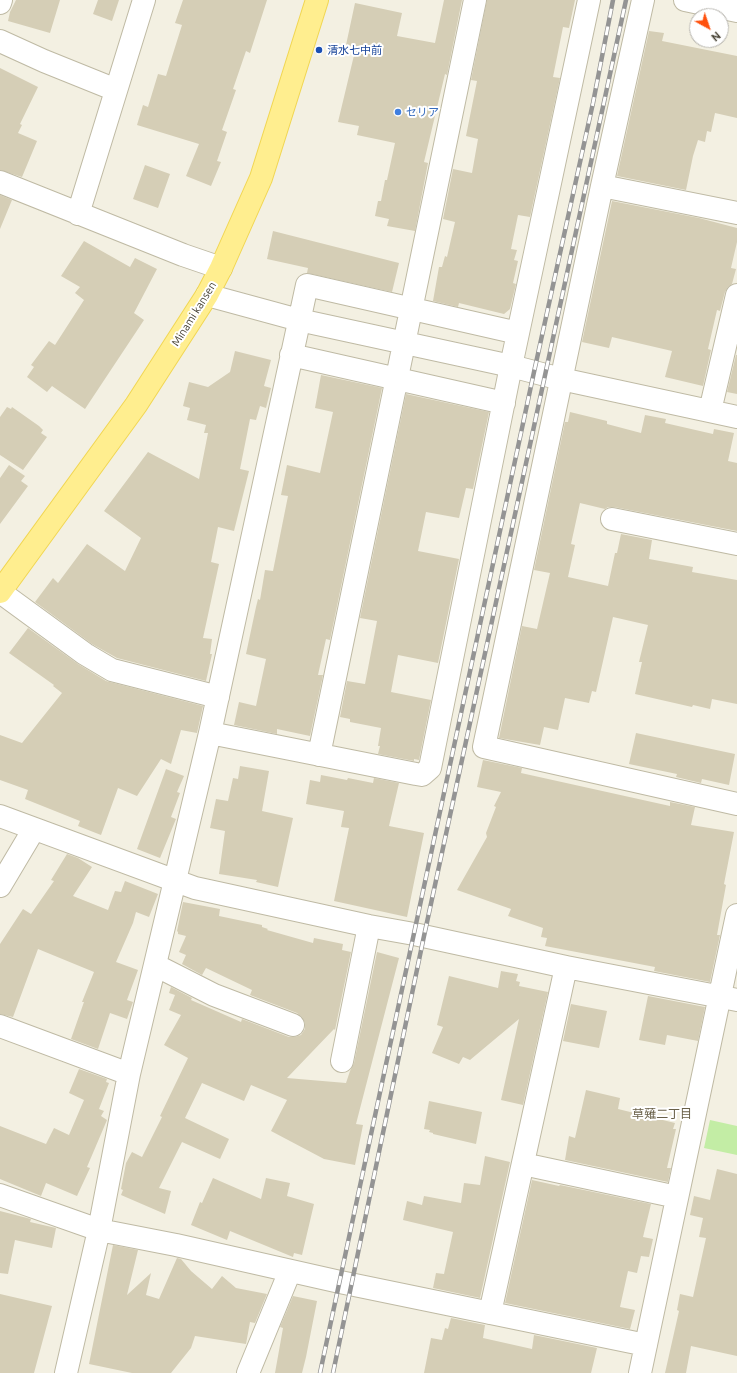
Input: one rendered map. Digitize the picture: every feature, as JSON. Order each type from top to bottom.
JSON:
[{"type":"main road","name":"Minami kansen","points":[[0,592],[136,405],[207,295],[221,268],[261,178],[317,0]]},
{"type":"street","points":[[78,214],[144,0]]},
{"type":"street","points":[[319,755],[475,0]]},
{"type":"street","points":[[210,733],[422,775],[430,768],[511,366],[589,0]]},
{"type":"street","points":[[643,0],[602,186],[484,747],[737,804]]},
{"type":"street","points":[[685,0],[737,11]]},
{"type":"street","points":[[0,40],[44,61],[116,90]]},
{"type":"street","points":[[0,182],[183,255],[221,268]]},
{"type":"street","points":[[602,186],[737,213]]},
{"type":"street","points":[[66,1373],[99,1230],[129,1074],[210,733],[307,285],[411,310],[518,333]]},
{"type":"street","points":[[207,295],[299,320],[737,417]]},
{"type":"street","points":[[710,411],[737,295]]},
{"type":"street","points":[[291,355],[504,403]]},
{"type":"street","points":[[612,518],[737,544]]},
{"type":"street","points":[[0,592],[85,654],[112,670],[218,697]]},
{"type":"street","points":[[0,816],[194,888],[566,967],[728,998]]},
{"type":"street","points":[[0,886],[34,829]]},
{"type":"street","points":[[640,1373],[677,1197],[728,998],[737,915]]},
{"type":"street","points":[[342,1061],[370,926]]},
{"type":"street","points":[[155,965],[214,995],[293,1026]]},
{"type":"street","points":[[490,1313],[566,967]]},
{"type":"street","points":[[0,1026],[129,1074]]},
{"type":"street","points":[[523,1164],[677,1197]]},
{"type":"street","points":[[0,1194],[99,1230],[176,1245],[340,1282],[646,1345]]},
{"type":"street","points":[[248,1373],[290,1271]]},
{"type":"green space","points":[[710,1120],[737,1126],[737,1155],[704,1148]]},
{"type":"building","points":[[16,0],[60,0],[50,33],[8,21],[10,12]]},
{"type":"building","points":[[98,0],[119,0],[112,21],[93,14]]},
{"type":"building","points":[[183,0],[267,0],[250,53],[246,51],[233,89],[236,90],[222,130],[227,132],[217,161],[221,162],[211,186],[186,176],[199,144],[137,125],[143,105],[148,107],[158,74],[166,76],[182,25],[175,23]]},
{"type":"building","points":[[444,0],[462,0],[447,75],[445,74],[424,162],[428,163],[415,231],[387,226],[389,219],[375,216],[378,201],[381,201],[385,180],[387,180],[395,143],[357,135],[359,126],[338,122],[356,47],[346,45],[355,3],[402,13],[397,36],[435,43]]},
{"type":"building","points":[[487,0],[575,0],[569,28],[563,27],[553,77],[560,78],[530,217],[518,215],[511,249],[517,250],[514,260],[518,261],[513,283],[516,284],[510,309],[504,314],[459,303],[458,307],[433,301],[439,267],[442,267],[445,256],[447,257],[455,222],[443,219],[453,169],[472,173],[478,139],[466,136],[477,81],[471,80]]},
{"type":"building","points":[[649,31],[664,33],[662,41],[689,46],[689,48],[697,48],[737,56],[737,118],[715,113],[711,132],[707,131],[705,142],[698,140],[686,190],[617,176]]},
{"type":"building","points":[[0,68],[38,87],[20,124],[22,125],[18,133],[37,141],[22,177],[0,170]]},
{"type":"building","points":[[145,165],[170,174],[158,208],[133,199]]},
{"type":"building","points":[[0,195],[12,200],[0,229]]},
{"type":"building","points":[[612,201],[699,218],[737,228],[737,242],[731,268],[736,269],[732,284],[725,292],[720,311],[717,310],[708,349],[711,350],[703,386],[665,377],[672,351],[612,337],[609,348],[582,342]]},
{"type":"building","points":[[273,231],[399,263],[392,292],[307,273],[308,268],[267,259]]},
{"type":"building","points":[[84,241],[130,267],[135,258],[157,269],[134,313],[144,320],[85,409],[52,386],[47,392],[27,377],[34,367],[31,365],[49,341],[55,345],[84,300],[75,293],[80,287],[61,276]]},
{"type":"building","points":[[235,351],[271,360],[264,386],[271,388],[266,408],[260,406],[256,420],[250,419],[240,469],[249,471],[234,531],[218,527],[211,562],[219,564],[203,638],[212,639],[210,654],[212,654],[206,681],[117,658],[92,644],[35,602],[53,578],[58,583],[87,544],[125,571],[141,538],[104,511],[148,452],[199,479],[208,433],[204,433],[206,425],[187,420],[190,408],[183,406],[189,382],[208,387],[230,372]]},
{"type":"building","points":[[737,355],[737,394],[727,392]]},
{"type":"building","points":[[321,375],[382,388],[330,640],[326,639],[318,675],[323,675],[310,736],[277,729],[277,734],[234,725],[239,702],[256,706],[266,659],[246,654],[258,599],[260,600],[265,570],[273,571],[288,496],[281,495],[287,465],[320,473],[333,412],[315,408]]},
{"type":"building","points":[[406,394],[489,412],[473,489],[466,488],[459,518],[426,512],[418,551],[459,559],[438,663],[398,655],[391,692],[431,700],[419,760],[414,759],[414,761],[378,754],[381,728],[350,722],[350,719],[340,717],[347,681],[365,684],[377,621],[360,618]]},
{"type":"building","points":[[7,407],[11,409],[12,407],[39,426],[43,430],[41,433],[47,437],[23,470],[0,455],[0,417]]},
{"type":"building","points":[[570,412],[607,421],[607,424],[641,433],[645,415],[666,419],[665,423],[713,434],[714,429],[734,433],[728,461],[737,463],[737,531],[614,507],[608,507],[605,509],[580,503],[571,544],[575,545],[568,577],[608,586],[615,553],[617,553],[621,534],[652,540],[649,559],[693,567],[692,572],[737,580],[737,704],[712,699],[710,709],[693,705],[692,707],[635,694],[642,662],[639,662],[648,625],[613,617],[596,692],[592,691],[589,703],[565,698],[558,730],[544,727],[540,745],[499,738],[522,626],[537,629],[550,573],[534,570],[565,422],[568,422]]},
{"type":"building","points":[[9,465],[25,476],[21,481],[28,486],[0,524],[0,478]]},
{"type":"building","points":[[28,628],[78,664],[106,681],[203,706],[197,733],[181,730],[171,764],[161,759],[137,796],[118,788],[101,835],[78,826],[80,821],[25,799],[28,790],[0,780],[0,735],[22,743],[62,693],[53,686],[54,685],[9,653]]},
{"type":"building","points":[[636,733],[735,754],[729,785],[702,779],[701,783],[676,777],[677,774],[629,764]]},
{"type":"building","points":[[483,760],[522,768],[521,773],[670,806],[670,802],[695,807],[691,825],[734,832],[724,884],[726,885],[717,935],[720,935],[710,982],[654,971],[655,967],[545,946],[547,938],[541,937],[543,928],[508,916],[511,909],[457,890],[487,837],[486,833],[496,807],[494,806],[501,792],[477,787]]},
{"type":"building","points":[[240,766],[269,771],[262,811],[293,818],[278,887],[256,882],[257,880],[219,874],[225,831],[210,828],[216,799],[228,801],[233,778],[238,779]]},
{"type":"building","points":[[166,769],[184,776],[177,792],[180,793],[171,817],[176,819],[160,858],[137,849]]},
{"type":"building","points":[[321,775],[373,783],[374,778],[399,783],[389,826],[424,833],[407,917],[334,901],[349,828],[341,827],[344,811],[306,804],[310,780],[320,782]]},
{"type":"building","points":[[67,854],[78,858],[92,867],[73,896],[108,910],[115,891],[121,892],[125,881],[158,894],[149,917],[136,912],[133,923],[116,962],[138,970],[127,1000],[133,1002],[127,1019],[110,1013],[98,1049],[71,1039],[84,1002],[82,1002],[94,972],[38,949],[13,1017],[0,1014],[0,944],[23,909],[31,914],[54,881],[51,880]]},
{"type":"building","points":[[183,902],[220,909],[219,916],[262,925],[262,927],[268,929],[267,930],[313,943],[314,938],[343,944],[342,950],[351,952],[335,1030],[334,1029],[287,1078],[346,1083],[354,1063],[377,952],[399,958],[356,1124],[363,1125],[355,1165],[324,1159],[271,1131],[287,1100],[251,1085],[244,1101],[202,1083],[185,1118],[229,1139],[220,1159],[182,1142],[159,1188],[171,1191],[165,1214],[121,1195],[123,1190],[121,1189],[126,1163],[132,1152],[142,1157],[162,1117],[160,1116],[188,1058],[164,1045],[181,1015],[169,1010],[175,995],[169,993],[171,987],[192,998],[191,1000],[241,1022],[242,1019],[289,1037],[301,1035],[305,1029],[305,1023],[302,1017],[297,1013],[250,995],[252,990],[206,968],[202,975],[182,964],[186,955],[179,952],[186,936],[178,934],[177,931]]},
{"type":"building","points":[[501,971],[518,974],[516,981],[520,982],[519,986],[548,992],[523,1105],[501,1100],[519,1019],[470,1060],[463,1057],[459,1064],[432,1053],[443,1027],[437,1025],[449,976],[498,988]]},
{"type":"building","points":[[648,996],[705,1007],[698,1041],[667,1035],[665,1045],[639,1040]]},
{"type":"building","points":[[571,1004],[607,1011],[599,1048],[563,1041]]},
{"type":"building","points":[[79,1069],[107,1079],[106,1082],[109,1083],[99,1109],[104,1111],[101,1116],[107,1120],[87,1167],[90,1168],[77,1196],[46,1183],[41,1196],[0,1179],[0,1126],[46,1144],[54,1128],[69,1135],[84,1100],[69,1093]]},
{"type":"building","points":[[586,1090],[620,1098],[618,1109],[675,1123],[673,1129],[676,1129],[667,1168],[671,1168],[668,1182],[565,1160],[569,1136],[575,1138]]},
{"type":"building","points":[[429,1101],[482,1112],[476,1144],[433,1134],[429,1132],[430,1130],[424,1129]]},
{"type":"building","points":[[485,1156],[510,1162],[480,1298],[433,1288],[436,1273],[444,1274],[453,1232],[403,1220],[407,1201],[422,1205],[424,1196],[461,1203],[464,1183],[480,1185]]},
{"type":"building","points":[[717,1169],[737,1174],[737,1356],[691,1346],[686,1373],[665,1373],[679,1311],[677,1310],[680,1294],[693,1297],[706,1238],[699,1237],[703,1218],[690,1215],[694,1196],[710,1200]]},
{"type":"building","points":[[213,1178],[261,1199],[266,1178],[290,1183],[287,1196],[314,1204],[302,1255],[294,1253],[293,1257],[230,1231],[227,1240],[191,1225],[200,1202],[202,1203]]},
{"type":"building","points":[[532,1180],[651,1204],[643,1237],[653,1239],[649,1257],[641,1256],[637,1273],[628,1271],[620,1307],[635,1310],[630,1329],[505,1303]]},
{"type":"building","points":[[0,1211],[31,1219],[30,1222],[56,1228],[52,1248],[15,1240],[8,1274],[0,1273]]},
{"type":"building","points":[[113,1245],[138,1250],[127,1295],[151,1273],[146,1295],[159,1299],[177,1258],[181,1259],[191,1271],[212,1289],[222,1276],[236,1288],[267,1294],[255,1323],[250,1322],[246,1344],[195,1336],[191,1348],[171,1373],[132,1373],[89,1364]]},
{"type":"building","points":[[0,1294],[52,1306],[34,1373],[0,1373]]},
{"type":"building","points":[[293,1296],[317,1301],[306,1357],[302,1373],[275,1373],[283,1328],[280,1327]]},
{"type":"building","points":[[451,1318],[485,1325],[483,1338],[532,1349],[534,1335],[597,1348],[591,1373],[424,1373],[431,1338],[442,1340],[445,1328],[448,1329]]},
{"type":"railway","points":[[320,1373],[593,103],[613,0]]},
{"type":"railway","points":[[333,1373],[424,936],[626,0]]},
{"type":"place","name":"清水七中前","points":[[319,50]]},
{"type":"place","name":"セリア","points":[[398,112]]},
{"type":"district","name":"草薙二丁目","points":[[662,1114]]}]
